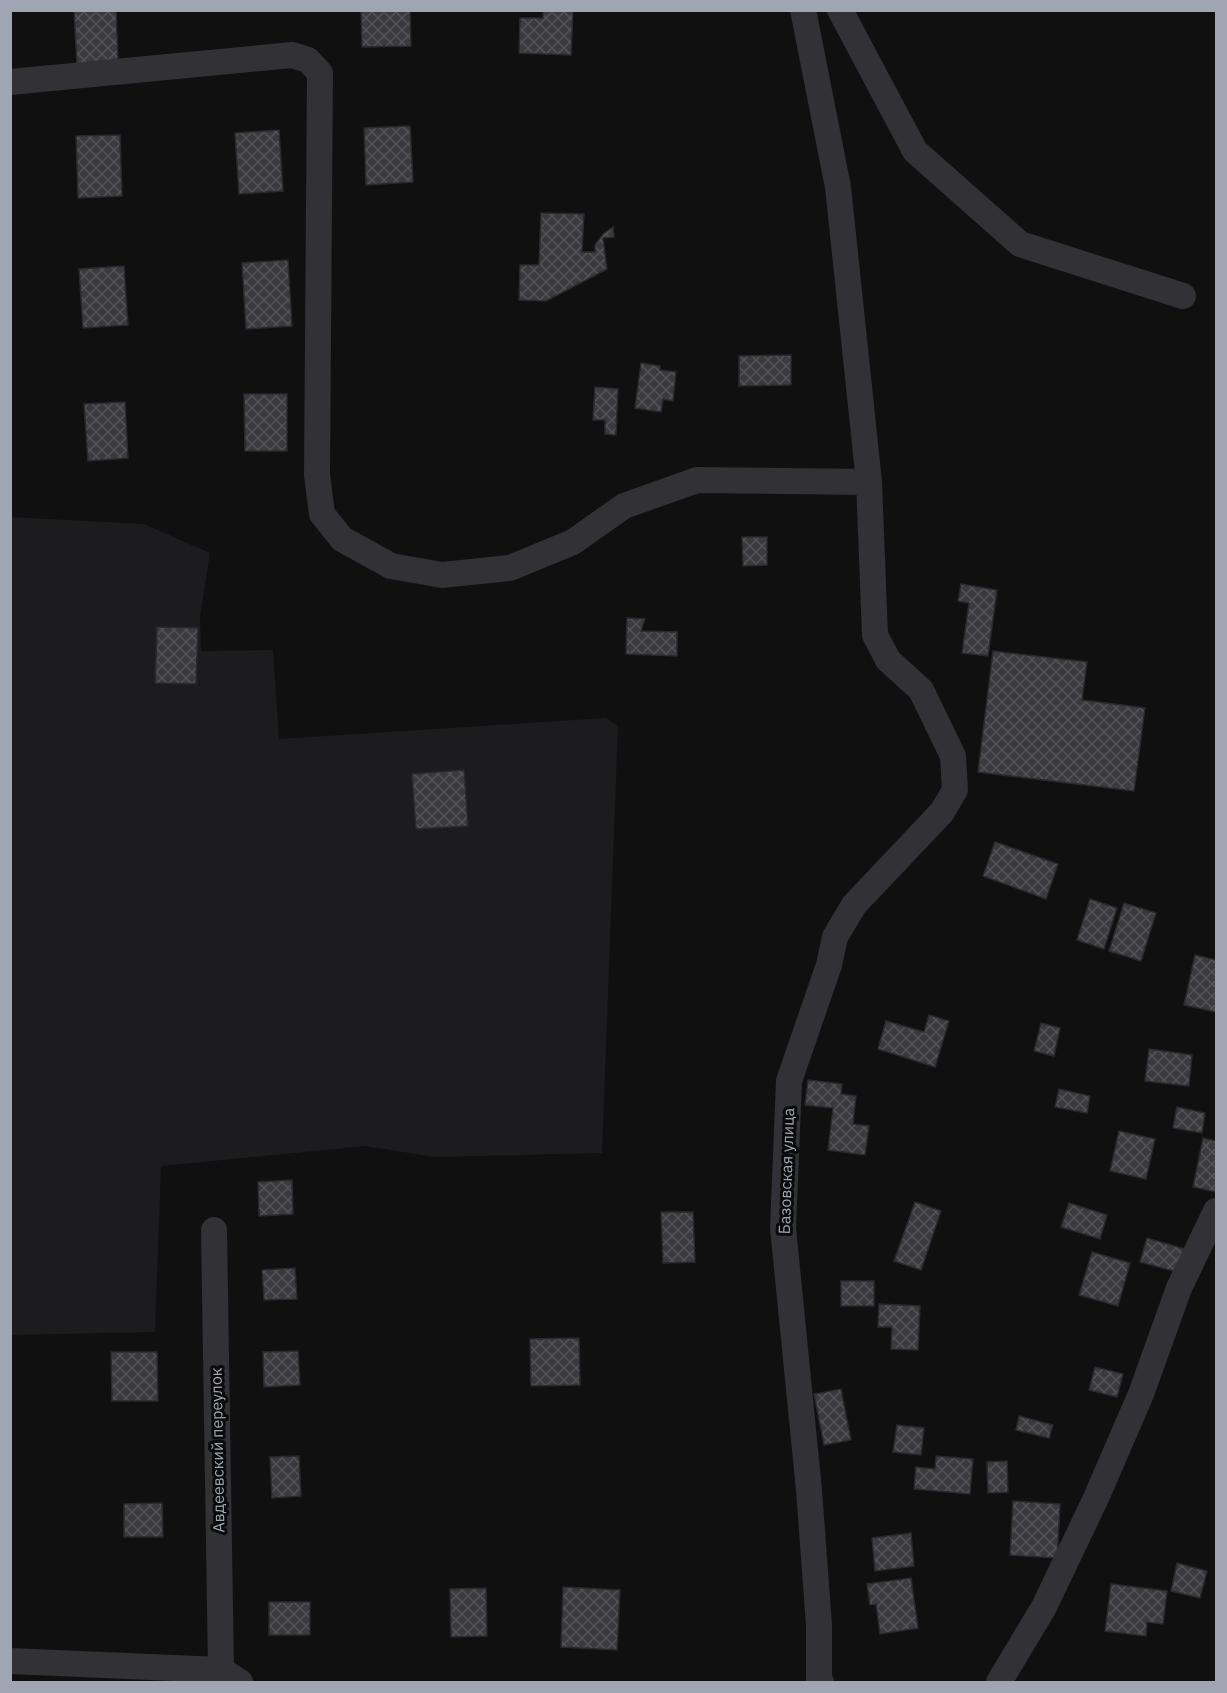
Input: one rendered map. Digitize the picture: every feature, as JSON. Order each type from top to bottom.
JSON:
[{"type":"street","name":"Базовская улица","points":[[803,10],[838,187],[869,482],[875,635],[888,660],[921,690],[953,756],[955,790],[942,812],[854,905],[835,937],[829,965],[789,1081],[783,1228],[809,1490],[819,1625],[819,1682]]},
{"type":"street","points":[[840,10],[915,152],[1020,244],[1183,296]]},
{"type":"street","points":[[10,82],[292,55],[308,60],[320,73],[316,475],[322,514],[342,539],[391,566],[442,575],[510,568],[573,542],[624,506],[697,480],[869,482]]},
{"type":"street","points":[[999,1683],[1044,1608],[1096,1498],[1142,1394],[1179,1288],[1216,1211]]},
{"type":"street","name":"Авдеевский переулок","points":[[214,1230],[230,1676]]},
{"type":"street","points":[[10,1661],[230,1676]]},
{"type":"shaded area","points":[[10,517],[144,524],[210,553],[200,616],[201,651],[273,650],[279,739],[606,718],[618,726],[602,1153],[435,1157],[365,1146],[161,1166],[155,1332],[11,1335]]},
{"type":"building","points":[[74,10],[116,10],[118,62],[77,64]]},
{"type":"building","points":[[361,10],[410,10],[411,46],[362,47]]},
{"type":"building","points":[[543,10],[573,10],[571,55],[519,53],[520,18],[543,18]]},
{"type":"building","points":[[410,126],[413,182],[366,185],[364,128]]},
{"type":"building","points":[[279,130],[283,191],[239,194],[235,133]]},
{"type":"building","points":[[120,135],[122,196],[78,198],[76,136]]},
{"type":"building","points":[[541,213],[584,214],[582,252],[595,252],[595,245],[603,234],[613,227],[614,237],[603,238],[607,269],[546,301],[519,300],[520,265],[539,265]]},
{"type":"building","points":[[288,260],[292,326],[246,329],[242,263]]},
{"type":"building","points":[[124,266],[128,325],[83,328],[79,269]]},
{"type":"building","points":[[791,355],[791,385],[739,386],[739,356]]},
{"type":"building","points":[[641,363],[660,366],[660,370],[676,372],[673,401],[663,399],[661,412],[635,408]]},
{"type":"building","points":[[595,387],[618,389],[616,435],[605,434],[605,420],[593,420]]},
{"type":"building","points":[[244,394],[287,394],[287,451],[245,451]]},
{"type":"building","points":[[125,402],[128,458],[88,461],[84,404]]},
{"type":"building","points":[[742,537],[767,537],[767,565],[743,566]]},
{"type":"building","points":[[961,584],[997,590],[988,656],[962,653],[969,603],[958,601]]},
{"type":"building","points":[[627,618],[645,619],[641,631],[677,632],[677,656],[626,654]]},
{"type":"building","points":[[157,627],[198,628],[196,684],[155,683]]},
{"type":"building","points":[[993,651],[1087,662],[1082,700],[1145,708],[1134,791],[978,772]]},
{"type":"building","points":[[464,770],[468,826],[416,829],[412,774]]},
{"type":"building","points":[[995,842],[1058,864],[1046,899],[983,876]]},
{"type":"building","points":[[1090,899],[1117,908],[1104,949],[1077,940]]},
{"type":"building","points":[[1124,903],[1156,913],[1141,961],[1109,951]]},
{"type":"building","points":[[1195,955],[1216,960],[1216,1012],[1184,1005]]},
{"type":"building","points":[[929,1015],[949,1021],[935,1067],[878,1049],[886,1021],[924,1032]]},
{"type":"building","points":[[1041,1023],[1060,1028],[1054,1056],[1034,1051]]},
{"type":"building","points":[[1149,1049],[1192,1055],[1189,1086],[1145,1081]]},
{"type":"building","points":[[808,1080],[842,1084],[841,1094],[856,1096],[853,1124],[869,1126],[865,1155],[828,1150],[833,1108],[805,1105]]},
{"type":"building","points":[[1059,1089],[1090,1096],[1087,1113],[1055,1107]]},
{"type":"building","points":[[1177,1107],[1205,1113],[1202,1133],[1173,1128]]},
{"type":"building","points":[[1119,1131],[1155,1139],[1146,1179],[1110,1171]]},
{"type":"building","points":[[1203,1138],[1216,1141],[1216,1192],[1193,1187]]},
{"type":"building","points":[[292,1180],[293,1214],[259,1216],[258,1182]]},
{"type":"building","points":[[915,1202],[941,1211],[921,1270],[894,1261]]},
{"type":"building","points":[[1069,1203],[1107,1215],[1100,1239],[1061,1227]]},
{"type":"building","points":[[661,1212],[693,1212],[695,1262],[663,1263]]},
{"type":"building","points":[[1147,1238],[1188,1250],[1181,1273],[1140,1262]]},
{"type":"building","points":[[1092,1252],[1130,1263],[1118,1306],[1079,1295]]},
{"type":"building","points":[[295,1268],[297,1299],[264,1300],[262,1270]]},
{"type":"building","points":[[841,1281],[874,1281],[874,1306],[841,1306]]},
{"type":"building","points":[[879,1304],[920,1306],[918,1350],[891,1349],[892,1327],[878,1327]]},
{"type":"building","points":[[579,1338],[580,1385],[531,1386],[530,1339]]},
{"type":"building","points":[[298,1351],[300,1385],[264,1387],[263,1352]]},
{"type":"building","points":[[111,1352],[157,1352],[158,1401],[112,1401]]},
{"type":"building","points":[[1095,1367],[1123,1374],[1117,1397],[1089,1390]]},
{"type":"building","points":[[841,1389],[851,1440],[824,1445],[814,1394]]},
{"type":"building","points":[[1019,1416],[1053,1425],[1049,1438],[1016,1430]]},
{"type":"building","points":[[897,1425],[924,1428],[921,1455],[893,1452]]},
{"type":"building","points":[[299,1456],[301,1496],[272,1498],[270,1457]]},
{"type":"building","points":[[936,1456],[973,1459],[970,1494],[914,1489],[916,1467],[935,1469]]},
{"type":"building","points":[[1007,1461],[1008,1492],[988,1493],[987,1462]]},
{"type":"building","points":[[1013,1501],[1060,1504],[1057,1558],[1010,1555]]},
{"type":"building","points":[[162,1503],[163,1537],[124,1537],[124,1504]]},
{"type":"building","points":[[911,1533],[914,1566],[875,1571],[872,1538]]},
{"type":"building","points":[[1177,1563],[1207,1571],[1200,1598],[1171,1591]]},
{"type":"building","points":[[911,1578],[918,1628],[880,1634],[876,1604],[870,1605],[867,1584]]},
{"type":"building","points":[[1111,1584],[1167,1591],[1163,1624],[1147,1622],[1146,1636],[1105,1631]]},
{"type":"building","points":[[563,1587],[620,1590],[617,1650],[561,1647]]},
{"type":"building","points":[[486,1588],[487,1636],[451,1637],[450,1589]]},
{"type":"building","points":[[269,1602],[310,1602],[310,1635],[269,1635]]}]
